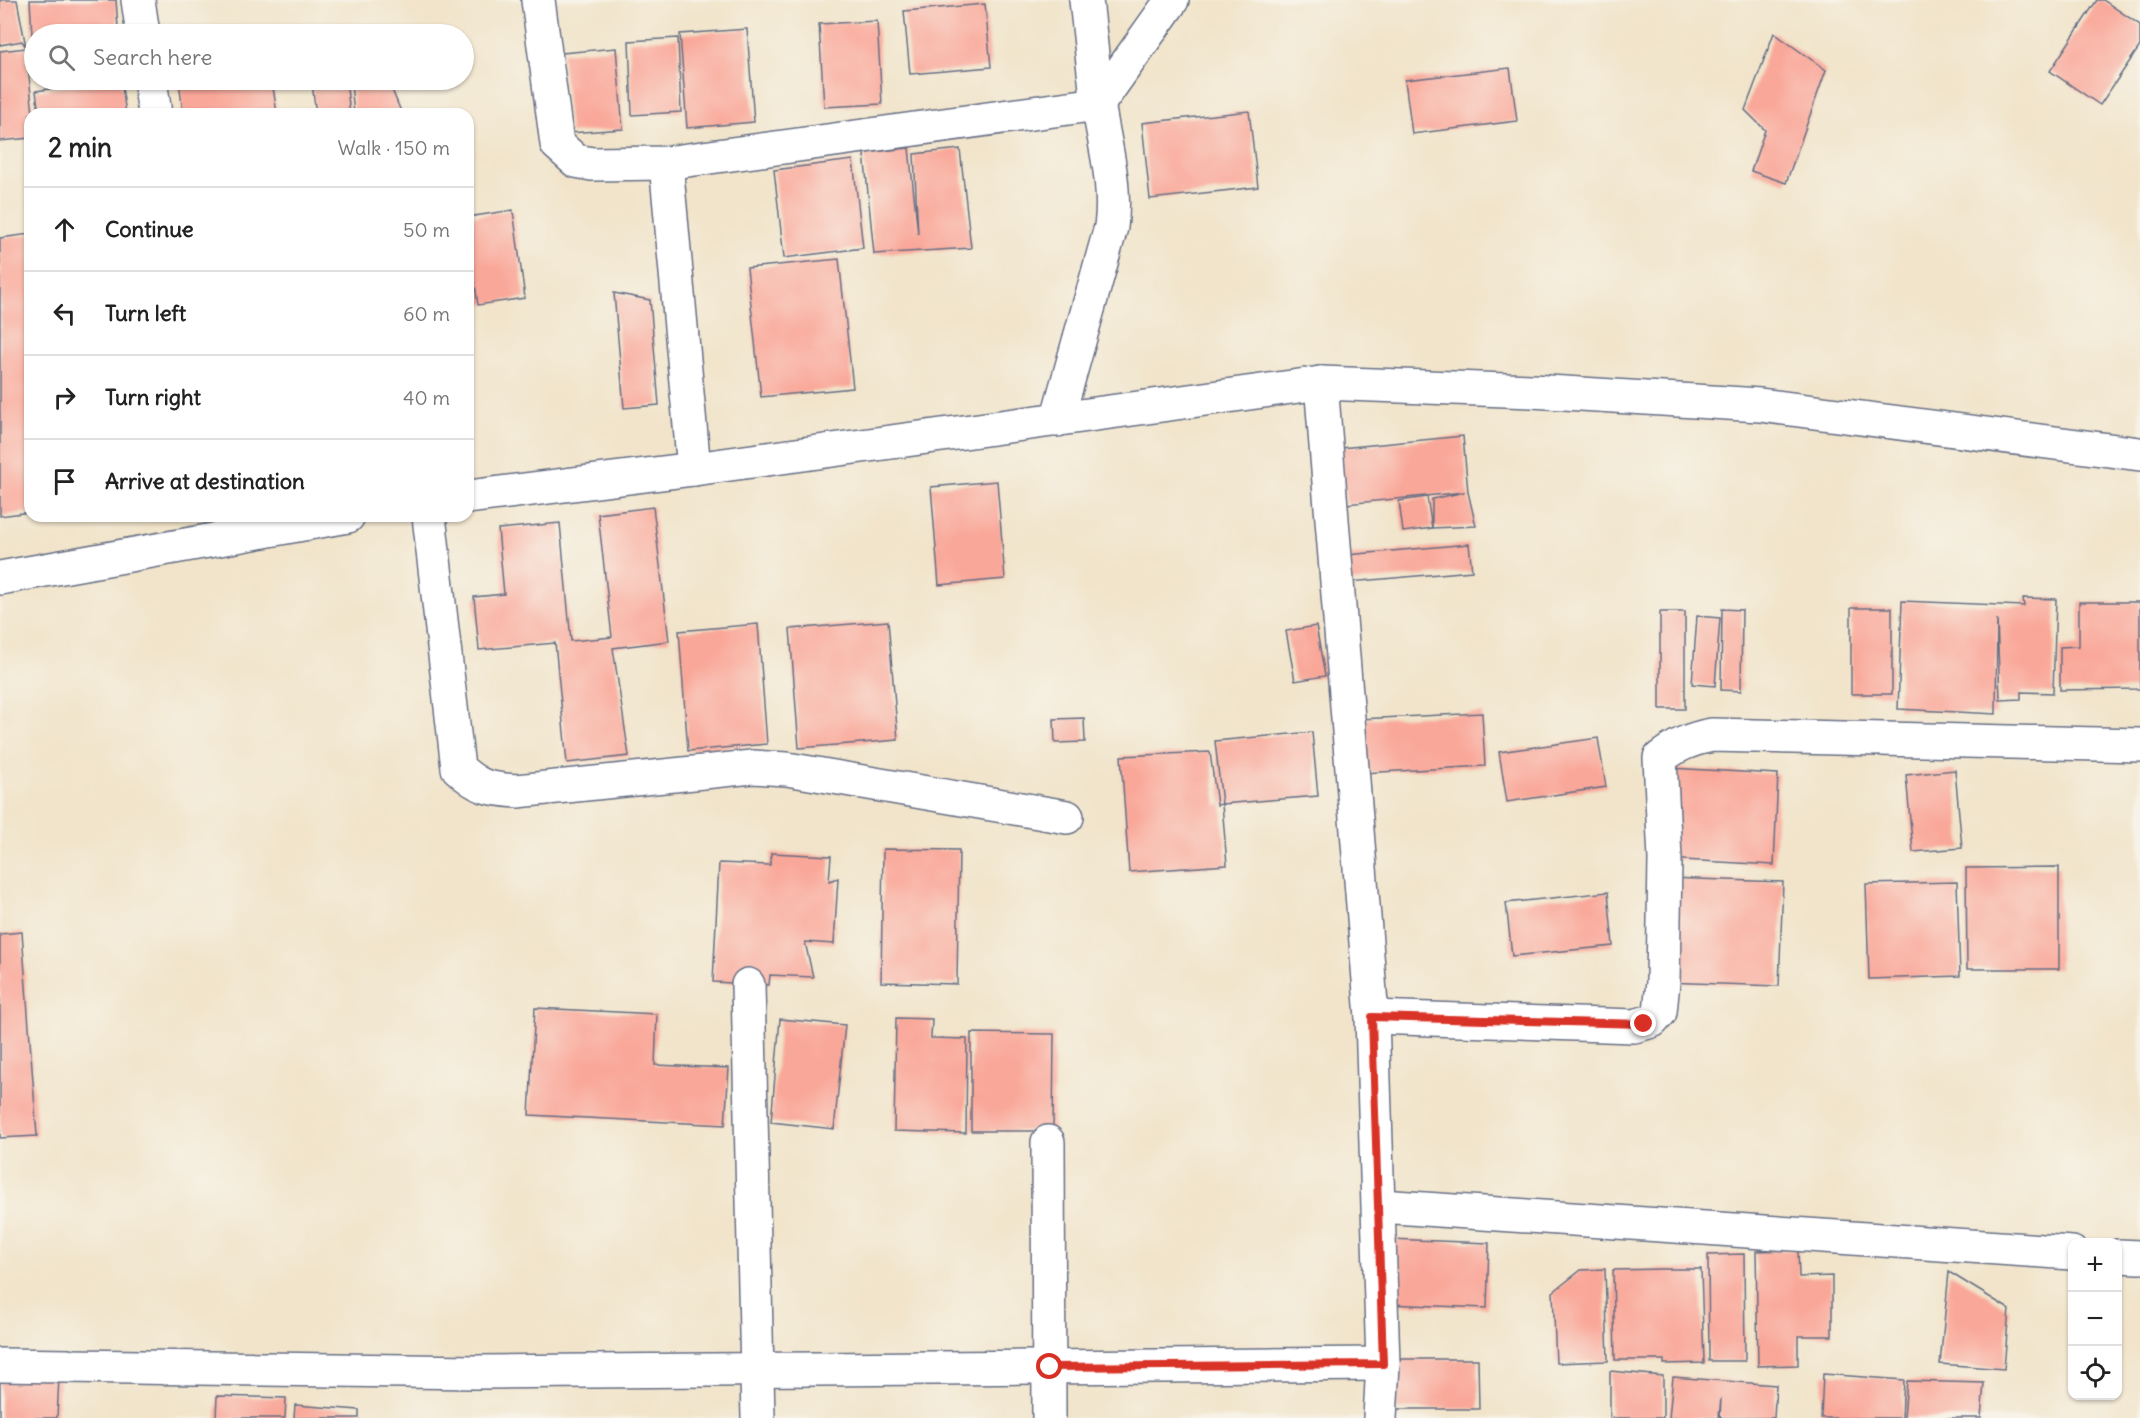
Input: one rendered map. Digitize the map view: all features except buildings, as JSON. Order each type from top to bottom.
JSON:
[{"type":"street","points":[[138,0],[142,24]]},
{"type":"street","points":[[538,0],[557,144],[576,161],[592,164],[666,163],[1098,104],[1172,0]]},
{"type":"street","points":[[1057,420],[1111,227],[1114,205],[1113,182],[1098,104],[1086,0]]},
{"type":"street","points":[[151,90],[154,108]]},
{"type":"street","points":[[666,163],[694,470]]},
{"type":"street","points":[[1321,383],[1372,1017],[1380,1206],[1383,1364],[1380,1418]]},
{"type":"street","points":[[474,496],[694,470],[1321,383],[1532,391],[1760,405],[2140,454]]},
{"type":"street","points":[[0,578],[219,527],[278,522]]},
{"type":"street","points":[[430,522],[458,768],[473,783],[489,789],[517,791],[752,767],[787,770],[1067,817]]},
{"type":"street","points":[[1372,1017],[1634,1026],[1652,1021],[1660,1012],[1664,982],[1665,859],[1660,758],[1674,747],[1691,739],[1712,735],[2140,745]]},
{"type":"street","points":[[748,985],[758,1418]]},
{"type":"street","points":[[1048,1142],[1049,1418]]},
{"type":"street","points":[[1380,1206],[2068,1253]]},
{"type":"street","points":[[2122,1256],[2140,1257]]},
{"type":"street","points":[[0,1365],[475,1372],[1383,1364]]},
{"type":"route","points":[[1050,1367],[1383,1364],[1380,1206],[1372,1017],[1634,1026],[1644,1024]]}]
